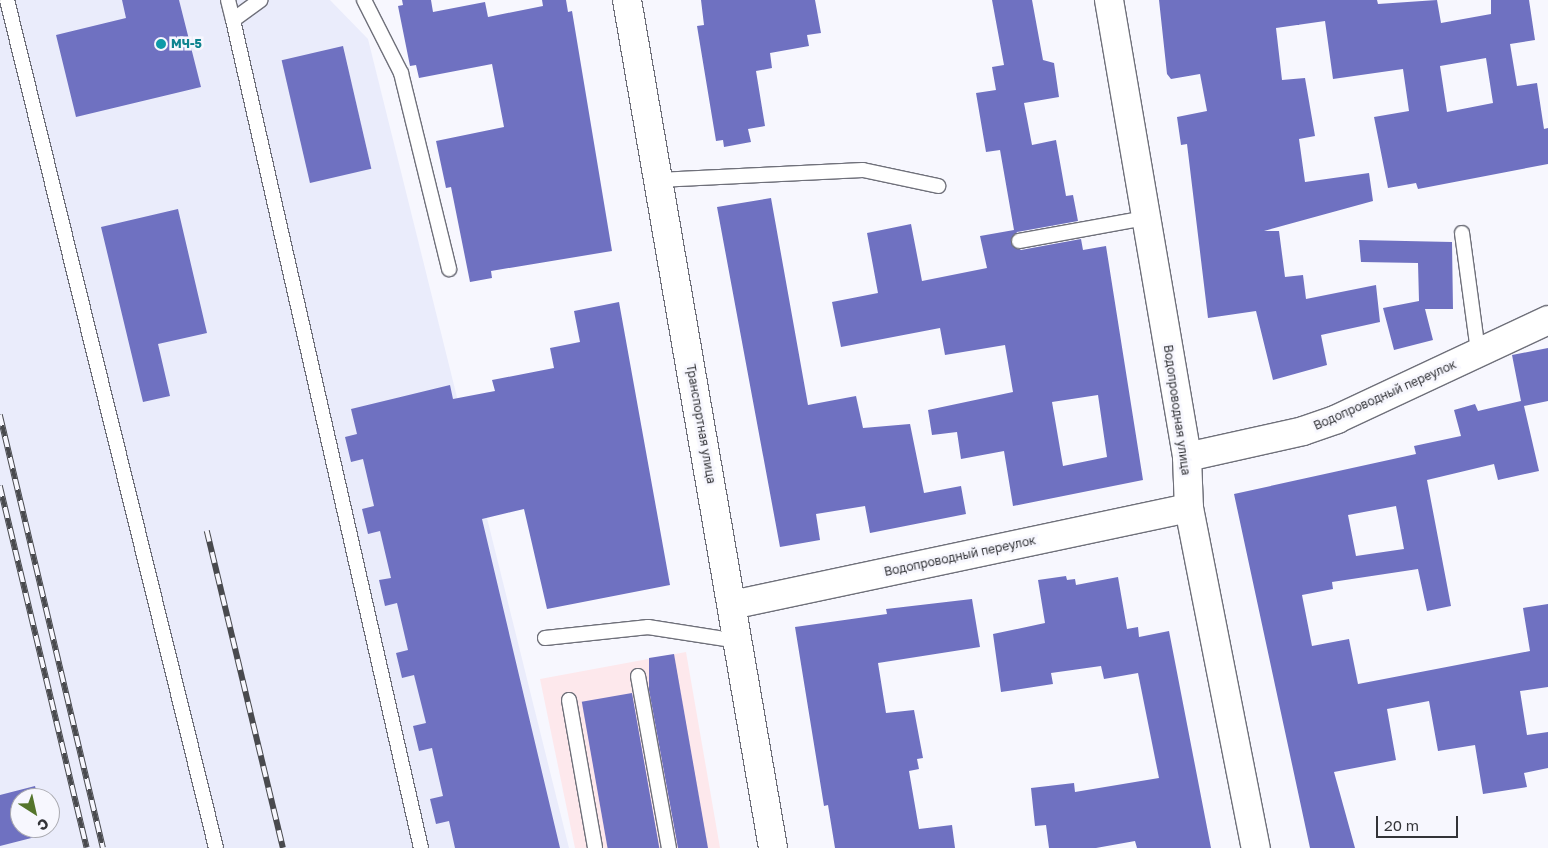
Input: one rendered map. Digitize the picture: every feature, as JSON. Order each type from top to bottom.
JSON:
[{"type":"street","name":"Транспортная улица","points":[[627,0],[732,605],[772,848]]},
{"type":"street","name":"Водопроводная улица","points":[[1109,0],[1187,457],[1189,508],[1256,848]]},
{"type":"street","name":"Водопроводный переулок","points":[[1187,457],[1303,431],[1548,320]]},
{"type":"street","name":"Водопроводный переулок","points":[[732,605],[1189,508]]},
{"type":"lane","points":[[7,0],[216,848]]},
{"type":"lane","points":[[228,0],[421,848]]},
{"type":"lane","points":[[233,20],[261,0]]},
{"type":"lane","points":[[364,0],[401,74],[449,269]]},
{"type":"lane","points":[[658,180],[863,170],[938,186]]},
{"type":"lane","points":[[1019,241],[1146,218]]},
{"type":"lane","points":[[1462,234],[1478,352]]},
{"type":"lane","points":[[545,638],[648,626],[737,641]]},
{"type":"lane","points":[[638,676],[669,848]]},
{"type":"lane","points":[[569,700],[595,848]]},
{"type":"shaded area","points":[[0,0],[330,0],[368,39],[569,848],[0,848]]},
{"type":"shaded area","points":[[686,652],[720,848],[575,848],[540,679]]},
{"type":"building","points":[[122,0],[179,0],[201,87],[76,117],[56,35],[126,18]]},
{"type":"building","points":[[402,0],[431,0],[433,12],[485,2],[488,17],[543,6],[542,0],[566,0],[568,12],[572,11],[612,251],[491,271],[492,278],[470,282],[451,187],[446,188],[436,141],[504,127],[492,64],[419,78],[416,65],[410,66],[398,6],[403,5]]},
{"type":"building","points":[[701,0],[815,0],[821,33],[807,35],[809,46],[770,53],[772,68],[756,71],[765,126],[748,129],[751,142],[724,147],[723,140],[716,141],[697,26],[704,25]]},
{"type":"building","points":[[992,0],[1032,0],[1043,60],[1054,63],[1059,97],[1024,103],[1032,145],[1056,140],[1066,196],[1073,195],[1078,221],[1017,232],[1011,243],[1021,250],[1081,239],[1083,250],[1106,246],[1143,480],[1013,506],[1004,451],[961,459],[957,432],[932,435],[928,410],[1013,392],[1005,345],[945,355],[940,328],[841,347],[832,302],[878,293],[867,233],[911,224],[922,281],[987,268],[980,236],[1014,230],[1000,150],[986,152],[976,93],[996,90],[992,67],[1004,65]],"holes":[[[1098,395],[1107,457],[1063,466],[1052,402]]]},
{"type":"building","points":[[1159,0],[1377,0],[1378,4],[1437,0],[1441,23],[1491,14],[1491,0],[1529,0],[1535,40],[1510,44],[1517,86],[1537,83],[1544,129],[1548,128],[1548,164],[1418,189],[1416,183],[1388,188],[1374,117],[1409,111],[1403,69],[1333,79],[1325,21],[1276,28],[1282,80],[1305,78],[1315,136],[1299,139],[1305,182],[1369,173],[1373,201],[1264,231],[1279,231],[1285,277],[1303,275],[1306,299],[1376,285],[1380,322],[1321,335],[1327,365],[1273,380],[1256,311],[1208,318],[1187,144],[1181,145],[1177,117],[1207,111],[1200,74],[1171,79],[1167,74]],"holes":[[[1486,58],[1493,103],[1447,112],[1440,66]]]},
{"type":"building","points":[[343,46],[371,169],[310,183],[282,60]]},
{"type":"building","points":[[771,198],[808,405],[856,396],[863,428],[910,424],[924,493],[961,486],[966,514],[870,533],[865,506],[816,514],[820,540],[780,547],[717,207]]},
{"type":"building","points":[[178,209],[207,333],[158,344],[170,396],[143,402],[101,227]]},
{"type":"building","points":[[1359,240],[1452,242],[1453,309],[1425,309],[1433,340],[1394,350],[1383,308],[1419,301],[1418,263],[1361,262]]},
{"type":"building","points":[[619,302],[670,585],[547,609],[524,509],[482,519],[560,848],[455,848],[449,821],[436,824],[430,799],[443,796],[432,748],[419,751],[413,726],[426,723],[414,675],[402,678],[396,653],[408,650],[397,603],[385,606],[379,580],[391,578],[380,531],[368,534],[362,509],[374,506],[363,459],[351,462],[345,437],[357,434],[351,409],[450,385],[453,399],[495,391],[492,380],[554,368],[550,348],[580,342],[574,311]]},
{"type":"building","points":[[1548,348],[1548,401],[1524,406],[1539,471],[1498,480],[1494,464],[1427,480],[1451,606],[1427,611],[1418,569],[1332,582],[1333,589],[1302,595],[1312,646],[1349,639],[1358,684],[1530,651],[1523,608],[1548,604],[1548,687],[1520,691],[1527,735],[1548,732],[1548,768],[1524,773],[1527,787],[1483,794],[1475,745],[1438,751],[1429,701],[1387,709],[1396,760],[1334,772],[1355,848],[1310,848],[1234,494],[1416,454],[1414,446],[1461,436],[1454,410],[1475,404],[1478,411],[1521,401],[1512,355]],"holes":[[[1396,506],[1404,549],[1356,556],[1348,515]]]},
{"type":"building","points":[[1066,576],[1067,580],[1075,579],[1076,585],[1118,577],[1127,629],[1138,627],[1139,637],[1169,631],[1211,848],[1137,848],[1135,841],[1096,848],[1049,848],[1046,825],[1035,826],[1031,788],[1074,783],[1075,792],[1159,778],[1138,673],[1104,679],[1101,666],[1051,673],[1053,684],[1001,692],[993,634],[1045,623],[1038,580]]},
{"type":"building","points":[[972,599],[980,647],[878,663],[886,713],[914,710],[923,758],[917,759],[919,769],[909,771],[919,829],[952,825],[955,848],[835,848],[828,805],[824,806],[795,627],[887,614],[886,609]]},
{"type":"building","points":[[674,654],[708,848],[678,848],[649,690],[649,658]]},
{"type":"building","points":[[632,693],[659,848],[608,848],[582,702]]},
{"type":"building","points":[[10,792],[10,838],[31,838],[0,846],[0,795]]},
{"type":"railway","points":[[0,415],[103,848]]},
{"type":"railway","points":[[0,486],[87,848]]},
{"type":"railway","points":[[207,531],[283,848]]},
{"type":"place","name":"МЧ-5","points":[[161,44]]}]
